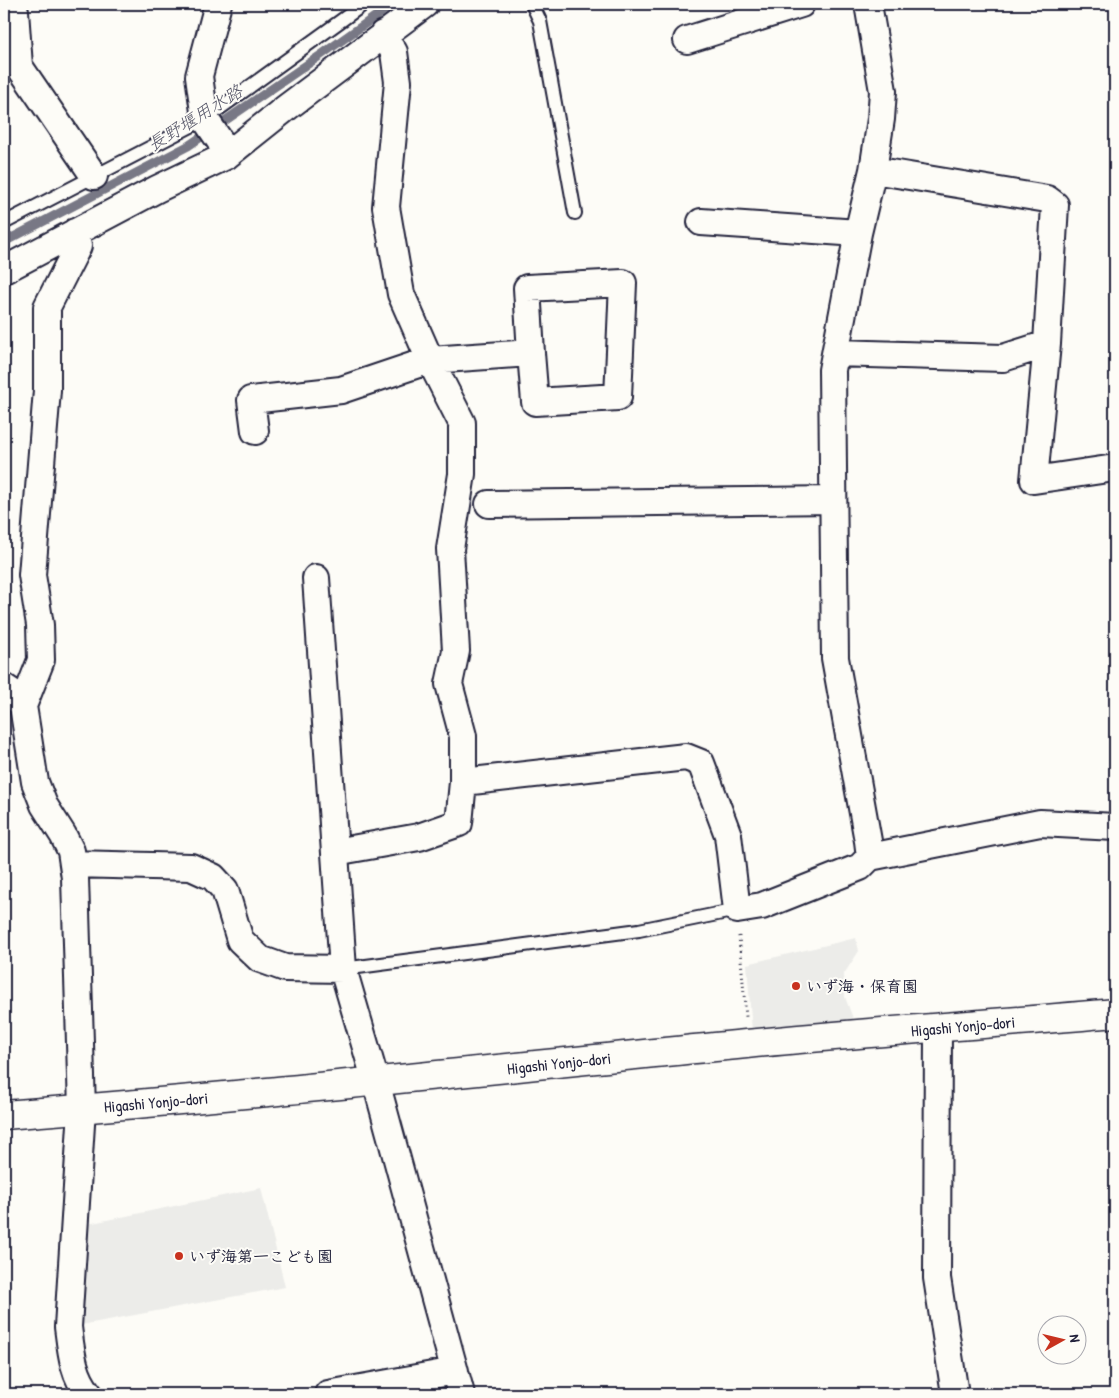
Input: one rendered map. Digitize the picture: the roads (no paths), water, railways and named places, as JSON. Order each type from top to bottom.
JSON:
[{"type":"street","points":[[13,4],[19,66],[94,176]]},
{"type":"street","points":[[215,134],[199,76],[218,4]]},
{"type":"street","points":[[4,270],[157,189],[215,134],[286,108],[424,4]]},
{"type":"street","points":[[687,40],[801,4]]},
{"type":"street","points":[[868,4],[883,91],[881,119],[873,170],[858,233],[832,370],[835,658],[870,857]]},
{"type":"street","points":[[335,852],[419,837],[459,823],[463,782],[463,736],[449,684],[456,651],[450,549],[462,474],[462,422],[430,360],[402,294],[391,241],[386,207],[398,82],[394,52],[383,34]]},
{"type":"street","points":[[873,170],[1047,198],[1055,205],[1047,344],[1034,480],[1115,468]]},
{"type":"street","points":[[701,222],[858,233]]},
{"type":"street","points":[[74,232],[78,246],[47,307],[47,390],[32,575],[40,625],[41,660],[23,706],[35,782],[44,805],[71,851],[75,878],[82,1109],[68,1327],[70,1348],[83,1392]]},
{"type":"street","points":[[623,283],[618,397],[535,402],[531,353],[527,288],[623,283]]},
{"type":"street","points":[[836,353],[1003,358],[1047,344]]},
{"type":"street","points":[[255,431],[251,400],[341,390],[430,360],[531,353]]},
{"type":"street","points":[[489,504],[833,500]]},
{"type":"street","points":[[316,578],[343,969],[376,1082],[458,1383],[328,1394]]},
{"type":"street","points":[[4,687],[23,706]]},
{"type":"street","points":[[463,782],[686,757],[701,763],[728,835],[737,910],[762,906],[860,867],[870,857],[1040,823],[1115,828]]},
{"type":"street","points":[[73,864],[191,867],[213,877],[225,890],[240,940],[260,959],[285,968],[343,969]]},
{"type":"street","name":"Higashi Yonjo-dori","points":[[4,1114],[82,1109],[376,1082],[748,1044],[1115,1013]]},
{"type":"street","points":[[938,1028],[937,1278],[955,1394]]},
{"type":"lane","points":[[4,223],[94,176],[215,134],[364,4]]},
{"type":"lane","points":[[532,4],[540,21],[575,213]]},
{"type":"lane","points":[[343,969],[639,930],[737,910]]},
{"type":"waterway","name":"長野堰用水路","points":[[4,242],[188,146],[393,4]]},
{"type":"place","name":"いず海・保育園","points":[[796,986]]},
{"type":"place","name":"いず海第一こども園","points":[[179,1256]]}]
